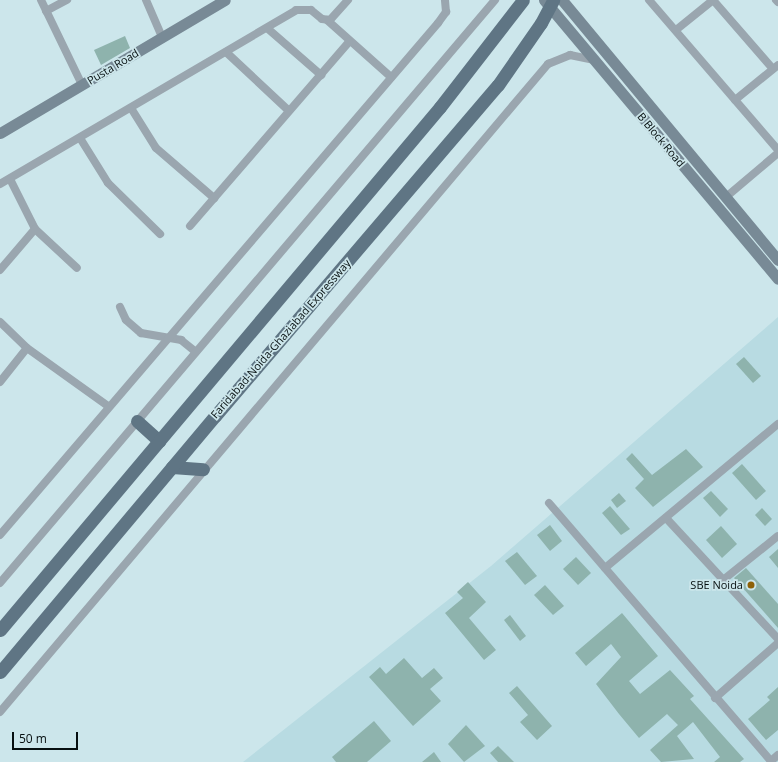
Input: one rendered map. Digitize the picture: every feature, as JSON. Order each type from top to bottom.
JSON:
[{"type":"main road","points":[[0,630],[440,107],[523,0]]},
{"type":"main road","name":"Faridabad-Noida-Ghaziabad Expressway","points":[[0,672],[215,416],[498,85],[541,23],[552,0]]},
{"type":"main road","points":[[137,421],[159,441]]},
{"type":"main road","points":[[172,467],[203,469]]},
{"type":"street","points":[[41,0],[82,84]]},
{"type":"street","points":[[46,11],[66,0]]},
{"type":"street","points":[[146,0],[162,37]]},
{"type":"street","name":"Pusta Road","points":[[0,133],[225,0]]},
{"type":"street","points":[[327,20],[348,0]]},
{"type":"street","points":[[0,535],[108,406],[169,339],[446,12],[445,0]]},
{"type":"street","points":[[0,583],[495,0]]},
{"type":"street","name":"B Block Road","points":[[544,0],[778,279]]},
{"type":"street","name":"B Block Road","points":[[562,0],[778,260]]},
{"type":"street","points":[[649,0],[778,150]]},
{"type":"street","points":[[676,30],[713,0],[776,67],[735,100]]},
{"type":"street","points":[[0,184],[267,28],[303,9],[327,20],[349,42],[391,77]]},
{"type":"street","points":[[267,28],[321,75]]},
{"type":"street","points":[[190,226],[349,42]]},
{"type":"street","points":[[226,52],[289,111]]},
{"type":"street","points":[[0,712],[203,469],[548,64],[570,54],[594,60]]},
{"type":"street","points":[[131,108],[156,148],[214,198]]},
{"type":"street","points":[[80,138],[108,183],[160,234]]},
{"type":"street","points":[[726,197],[778,153]]},
{"type":"street","points":[[10,179],[35,229],[77,268]]},
{"type":"street","points":[[0,270],[35,229]]},
{"type":"street","points":[[120,307],[126,320],[141,332],[169,339],[181,340],[196,352]]},
{"type":"street","points":[[0,322],[27,348],[108,406]]},
{"type":"street","points":[[0,382],[27,348]]},
{"type":"street","points":[[605,568],[778,424]]},
{"type":"street","points":[[549,503],[771,762],[778,755]]},
{"type":"street","points":[[666,518],[778,639]]},
{"type":"street","points":[[723,580],[778,536]]},
{"type":"street","points":[[715,698],[778,643]]},
{"type":"shaded area","points":[[778,317],[778,762],[243,762],[491,566]]},
{"type":"building","points":[[125,36],[130,48],[101,65],[94,50]]},
{"type":"building","points":[[744,357],[761,376],[753,383],[736,364]]},
{"type":"building","points":[[686,449],[703,467],[653,507],[635,488],[644,479],[626,459],[632,453],[652,475]]},
{"type":"building","points":[[742,464],[766,491],[756,500],[732,473]]},
{"type":"building","points":[[711,491],[728,509],[720,517],[703,498]]},
{"type":"building","points":[[619,493],[626,501],[617,508],[611,500]]},
{"type":"building","points":[[610,506],[630,529],[621,535],[602,513]]},
{"type":"building","points":[[762,508],[772,519],[765,526],[755,515]]},
{"type":"building","points":[[550,525],[562,541],[550,551],[537,535]]},
{"type":"building","points":[[721,526],[737,544],[722,558],[706,540]]},
{"type":"building","points":[[778,549],[778,568],[769,557]]},
{"type":"building","points":[[517,552],[537,576],[525,585],[505,561]]},
{"type":"building","points":[[576,557],[591,573],[578,585],[563,569]]},
{"type":"building","points":[[746,568],[778,604],[778,628],[734,578]]},
{"type":"building","points":[[468,582],[486,602],[469,618],[496,650],[484,660],[445,613],[463,598],[457,592]]},
{"type":"building","points":[[545,585],[564,606],[553,615],[534,595]]},
{"type":"building","points":[[622,613],[658,656],[629,681],[640,694],[670,670],[694,696],[690,699],[744,759],[740,762],[714,762],[720,757],[693,722],[677,736],[694,759],[661,762],[650,750],[678,725],[667,714],[639,738],[596,684],[621,657],[611,644],[586,666],[575,653]]},
{"type":"building","points":[[510,615],[526,636],[520,641],[504,620]]},
{"type":"building","points":[[404,658],[422,678],[434,668],[443,678],[430,689],[441,701],[413,726],[369,677],[380,667],[386,674]]},
{"type":"building","points":[[517,686],[552,726],[537,740],[520,722],[528,715],[509,693]]},
{"type":"building","points":[[778,687],[778,730],[766,740],[748,719],[770,700],[767,697]]},
{"type":"building","points":[[374,721],[391,741],[367,762],[336,762],[332,757]]},
{"type":"building","points":[[466,725],[485,746],[464,762],[448,744]]},
{"type":"building","points":[[498,746],[514,762],[498,762],[490,753]]},
{"type":"building","points":[[434,752],[441,762],[422,762]]},
{"type":"place","name":"SBE Noida","points":[[751,585]]}]
